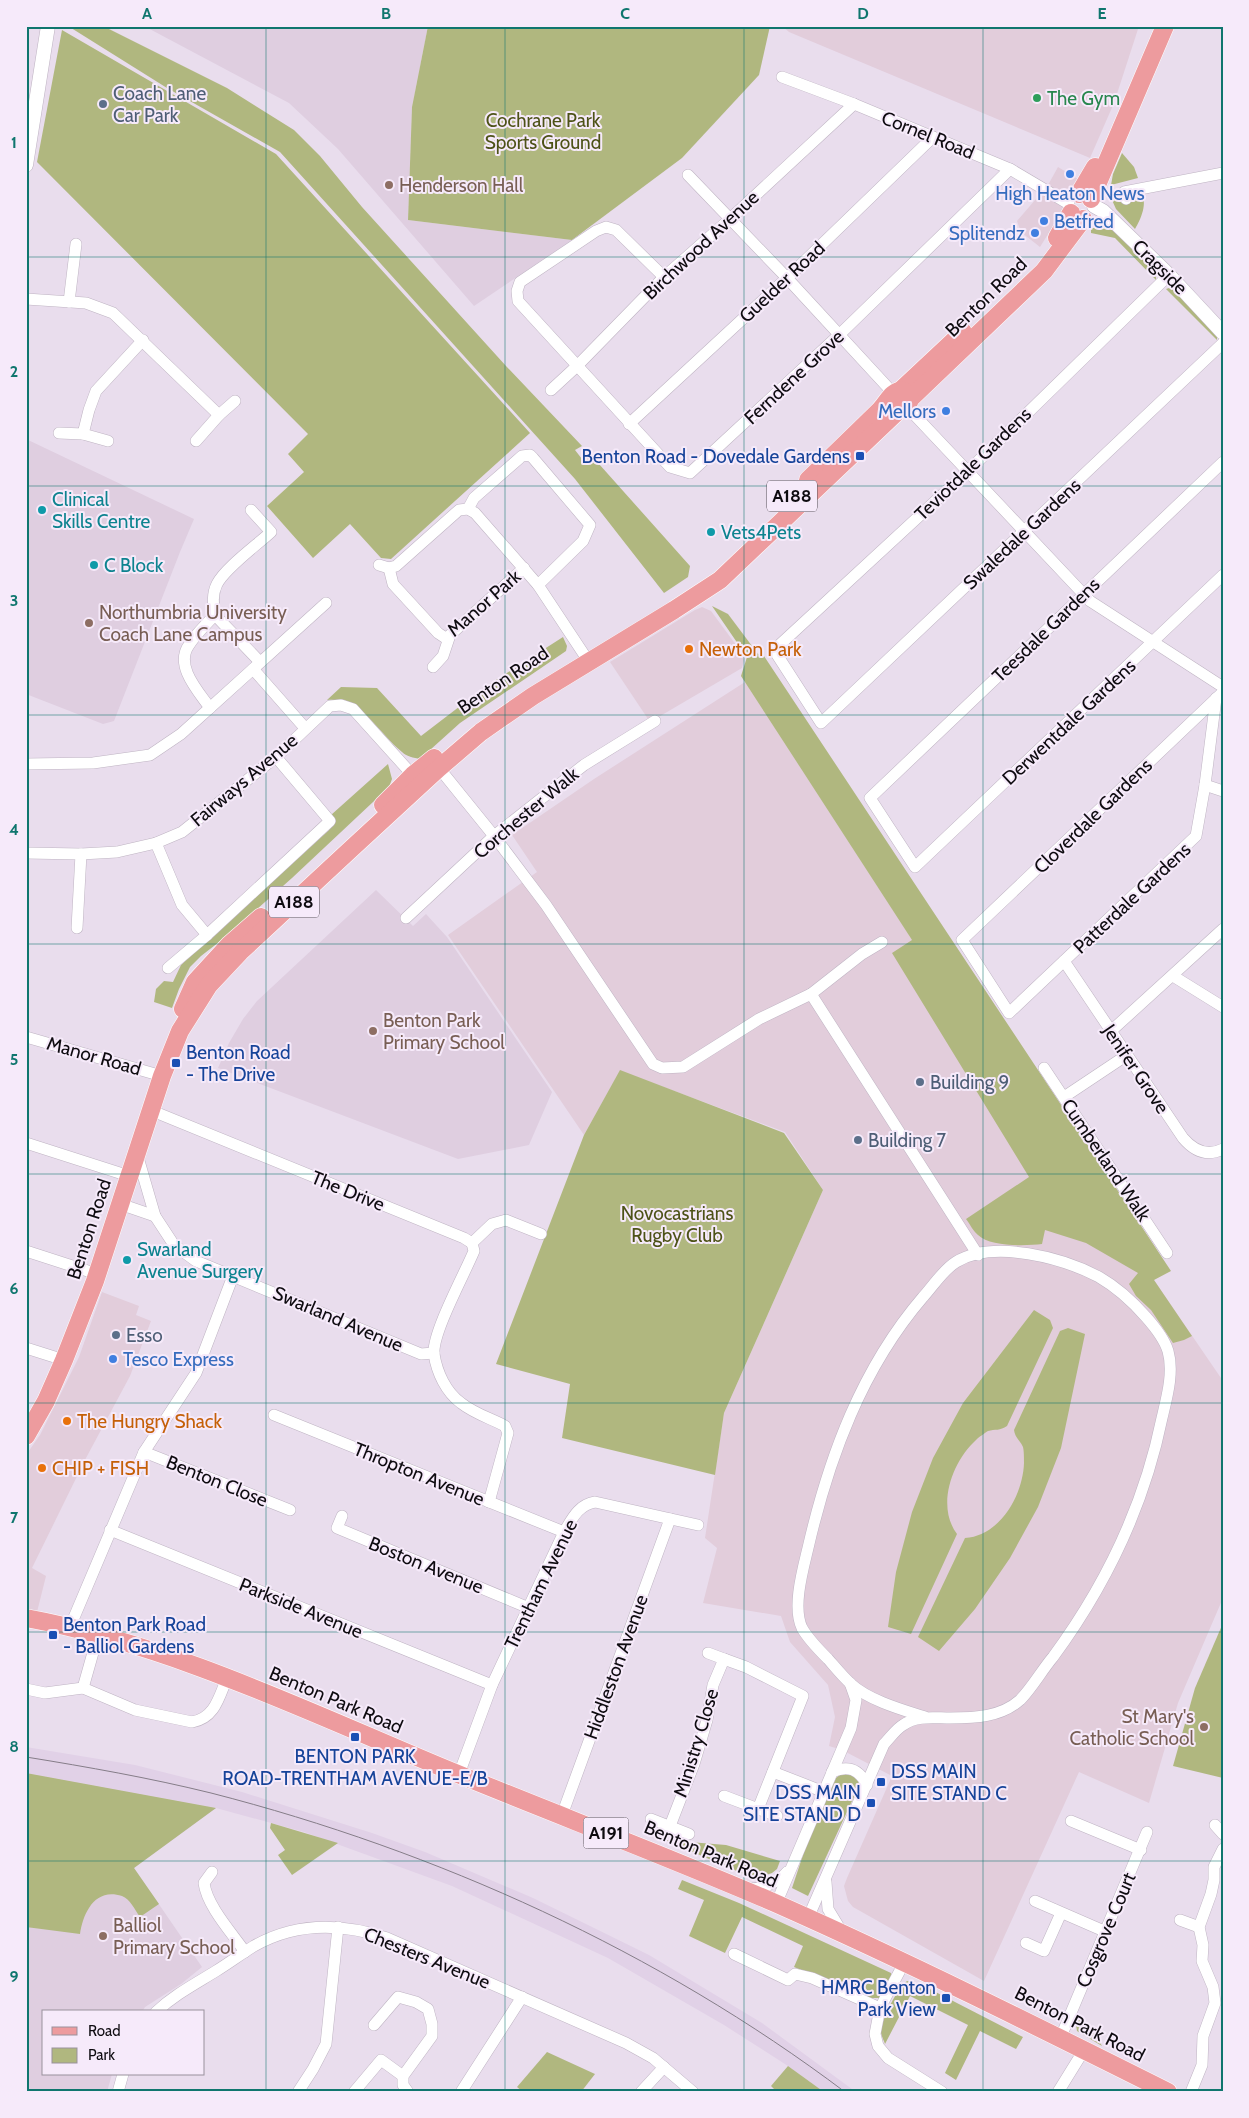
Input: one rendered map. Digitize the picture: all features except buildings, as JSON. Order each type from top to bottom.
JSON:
[{"type":"main road","name":"Benton Road","points":[[1081,206],[1153,26]]},
{"type":"main road","name":"Benton Road","points":[[26,1436],[46,1401],[98,1274],[136,1151],[180,1031],[209,985],[240,952],[435,764],[586,657],[681,606],[720,580],[900,400],[1044,271],[1081,206],[1164,26]]},
{"type":"main road","name":"Benton Park Road","points":[[26,1618],[98,1635],[164,1655],[227,1678],[739,1888],[844,1934],[1168,2092]]},
{"type":"street","points":[[26,166],[31,100],[48,26]]},
{"type":"street","name":"Cornel Road","points":[[782,77],[854,104],[1010,169],[1081,206]]},
{"type":"street","name":"Birchwood Avenue","points":[[551,390],[664,277],[730,219],[854,104]]},
{"type":"street","name":"Guelder Road","points":[[629,424],[787,278],[933,137]]},
{"type":"street","name":"Ferndene Grove","points":[[664,277],[616,230],[606,227],[596,231],[520,282],[516,291],[518,301],[670,467],[690,473],[839,335],[1010,169]]},
{"type":"street","points":[[1126,199],[1124,192],[1223,173]]},
{"type":"street","points":[[688,175],[1026,531],[1084,595],[1098,608],[1223,687]]},
{"type":"street","name":"Cragside","points":[[1081,206],[1103,212],[1169,276],[1223,333]]},
{"type":"street","points":[[69,302],[76,244]]},
{"type":"street","name":"Teviotdale Gardens","points":[[821,723],[774,650],[968,471],[1169,276]]},
{"type":"street","points":[[26,299],[86,304],[113,312],[219,415]]},
{"type":"street","points":[[83,434],[96,391],[143,340]]},
{"type":"street","name":"Swaledale Gardens","points":[[821,723],[1223,343]]},
{"type":"street","points":[[196,441],[219,415],[235,401]]},
{"type":"street","points":[[59,433],[83,434],[108,441]]},
{"type":"street","name":"Manor Park","points":[[468,509],[474,498],[522,456],[530,455],[533,458],[590,525],[587,534],[577,548],[538,585]]},
{"type":"street","name":"Teesdale Gardens","points":[[915,867],[870,798],[1223,462]]},
{"type":"street","name":"Manor Park","points":[[524,568],[447,639],[438,633],[393,584],[384,567],[399,564],[459,510],[468,509],[475,513],[524,568],[538,585],[586,657]]},
{"type":"street","points":[[251,510],[271,532],[226,573],[217,584],[213,600],[215,614],[305,728]]},
{"type":"street","name":"Derwentdale Gardens","points":[[915,867],[1221,580]]},
{"type":"street","points":[[26,764],[93,763],[150,755],[181,734],[326,603]]},
{"type":"street","points":[[210,708],[190,679],[184,663],[187,646],[215,614]]},
{"type":"street","points":[[432,667],[443,656],[447,639]]},
{"type":"street","name":"Patterdale Gardens","points":[[1009,1013],[1192,840],[1198,831],[1220,695]]},
{"type":"street","name":"Cloverdale Gardens","points":[[1009,1013],[962,940],[1220,695]]},
{"type":"street","name":"Fairways Avenue","points":[[26,852],[81,854],[117,852],[156,843],[182,832],[276,757],[330,706],[340,705],[353,709],[417,780]]},
{"type":"street","name":"Corchester Walk","points":[[406,918],[494,836],[584,765],[655,721]]},
{"type":"street","points":[[168,968],[330,821],[276,757]]},
{"type":"street","points":[[435,764],[494,836],[546,905],[653,1064],[662,1068],[683,1066],[759,1019],[811,994],[862,954],[882,942]]},
{"type":"street","points":[[1205,785],[1223,791]]},
{"type":"street","points":[[156,843],[182,905],[206,935]]},
{"type":"street","points":[[77,928],[81,854]]},
{"type":"street","points":[[1111,1031],[1223,928]]},
{"type":"street","name":"Jenifer Grove","points":[[1064,961],[1188,1144],[1202,1152],[1215,1152],[1223,1149]]},
{"type":"street","points":[[1173,976],[1223,1007]]},
{"type":"street","points":[[811,994],[978,1255]]},
{"type":"street","name":"Manor Road","points":[[26,1037],[162,1076]]},
{"type":"street","points":[[1064,1097],[1127,1055]]},
{"type":"street","name":"Cumberland Walk","points":[[1044,1068],[1167,1253]]},
{"type":"street","name":"The Drive","points":[[150,1110],[464,1238],[472,1243]]},
{"type":"street","points":[[26,1143],[128,1176]]},
{"type":"street","name":"Swarland Avenue","points":[[136,1151],[155,1216],[174,1245],[196,1261],[421,1354],[434,1353]]},
{"type":"street","points":[[120,1204],[155,1216]]},
{"type":"street","points":[[488,1502],[508,1433],[505,1426],[478,1415],[450,1393],[443,1382],[434,1353],[436,1336],[474,1251],[472,1243],[492,1224],[506,1220],[541,1234]]},
{"type":"street","points":[[26,1251],[98,1274]]},
{"type":"street","points":[[997,1251],[1040,1254],[1100,1278],[1128,1297],[1156,1328],[1168,1350],[1170,1372],[1157,1445],[1133,1516],[1117,1554],[1081,1617],[1021,1699],[1000,1714],[952,1718],[925,1717],[872,1696],[850,1684],[801,1627],[797,1608],[804,1564],[824,1483],[836,1446],[871,1374],[889,1344],[917,1304],[943,1274],[956,1262],[978,1255],[997,1251]]},
{"type":"street","points":[[70,1627],[144,1452],[196,1373],[233,1276]]},
{"type":"street","points":[[26,1348],[64,1360]]},
{"type":"street","name":"Thropton Avenue","points":[[274,1415],[564,1532]]},
{"type":"street","name":"Benton Close","points":[[144,1452],[290,1510]]},
{"type":"street","name":"Trentham Avenue","points":[[458,1774],[492,1686],[564,1532],[578,1511],[585,1504],[595,1502],[698,1525]]},
{"type":"street","name":"Boston Avenue","points":[[342,1516],[337,1528],[529,1608]]},
{"type":"street","name":"Hiddleston Avenue","points":[[562,1815],[670,1519]]},
{"type":"street","name":"Parkside Avenue","points":[[110,1530],[492,1686]]},
{"type":"street","points":[[82,1688],[98,1635]]},
{"type":"street","points":[[708,1653],[746,1667],[803,1696],[758,1809]]},
{"type":"street","name":"Ministry Close","points":[[670,1826],[694,1764],[707,1720],[713,1685],[724,1659]]},
{"type":"street","points":[[26,1689],[45,1693],[82,1688],[135,1710],[192,1722],[210,1714],[227,1678]]},
{"type":"street","points":[[776,1904],[851,1728],[856,1700],[850,1684]]},
{"type":"street","points":[[808,1918],[884,1744],[904,1724],[925,1717]]},
{"type":"street","points":[[832,1772],[840,1769],[853,1769],[863,1776],[867,1785]]},
{"type":"street","points":[[772,1772],[824,1792]]},
{"type":"street","points":[[724,1796],[777,1816]]},
{"type":"street","points":[[651,1819],[689,1834]]},
{"type":"street","name":"Cosgrove Court","points":[[1071,1821],[1140,1850]]},
{"type":"street","points":[[1215,1825],[1223,1834]]},
{"type":"street","name":"Cosgrove Court","points":[[1060,2038],[1147,1832]]},
{"type":"street","points":[[1191,2092],[1202,2065],[1203,2036],[1215,2003],[1213,1987],[1202,1961],[1203,1945],[1199,1928],[1211,1894],[1214,1867],[1223,1849]]},
{"type":"street","points":[[739,1888],[751,1890],[768,1885],[781,1879],[793,1864]]},
{"type":"street","points":[[212,1872],[204,1883],[205,1891],[210,1902],[245,1952]]},
{"type":"street","points":[[826,1878],[828,1909],[844,1934]]},
{"type":"street","points":[[1035,1901],[1104,1931]]},
{"type":"street","points":[[1026,1944],[1044,1951],[1061,1913]]},
{"type":"street","points":[[1180,1920],[1199,1928]]},
{"type":"street","points":[[298,2092],[326,2044],[338,1927]]},
{"type":"street","name":"Chesters Avenue","points":[[159,2010],[186,1989],[266,1940],[293,1931],[338,1927],[356,1928],[386,1938],[632,2046],[664,2067],[693,2092]]},
{"type":"street","points":[[734,1954],[788,1980],[795,1974],[812,1978],[880,2008]]},
{"type":"street","points":[[904,1963],[880,2008],[875,2034],[878,2046],[888,2058],[942,2092]]},
{"type":"street","points":[[374,2025],[398,1997],[416,2002],[428,2009],[432,2024],[432,2036],[403,2076],[407,2092]]},
{"type":"street","points":[[461,2092],[522,1998]]},
{"type":"street","points":[[1058,2092],[1084,2050]]},
{"type":"street","points":[[354,2092],[381,2060],[403,2076]]},
{"type":"street","points":[[641,2092],[664,2067]]},
{"type":"street","points":[[118,2092],[122,2076]]},
{"type":"shaded area","name":"Henderson Hall","points":[[144,26],[428,26],[412,107],[408,220],[572,240],[474,306],[338,149],[289,103]]},
{"type":"shaded area","points":[[782,26],[1139,26],[1114,103],[1090,158],[789,32]]},
{"type":"shaded area","points":[[1058,167],[1081,181],[1040,247],[1021,232],[1017,221],[1048,185]]},
{"type":"shaded area","name":"Northumbria University Coach Lane Campus","points":[[26,439],[194,519],[114,721],[103,724],[26,694]]},
{"type":"shaded area","points":[[702,607],[711,611],[742,653],[744,660],[742,668],[650,722],[610,662]]},
{"type":"shaded area","points":[[745,682],[1118,1257],[1154,1280],[1223,1381],[1223,1598],[1178,1703],[1149,1803],[1079,1772],[984,1981],[853,1907],[848,1901],[844,1886],[892,1776],[842,1750],[829,1746],[835,1717],[828,1685],[790,1642],[781,1616],[703,1603],[717,1548],[705,1538],[724,1413],[823,1190],[785,1132],[620,1071],[584,1135],[448,935],[537,872],[512,835],[594,779]]},
{"type":"shaded area","name":"Benton Park Primary School","points":[[376,890],[413,926],[426,914],[447,937],[552,1092],[529,1145],[458,1159],[218,1068],[229,1043],[243,1019],[257,1001]]},
{"type":"shaded area","points":[[102,1292],[139,1306],[136,1315],[151,1321],[130,1376],[86,1458],[32,1568],[46,1576],[37,1612],[26,1610],[26,1455],[40,1435],[79,1357]]},
{"type":"shaded area","points":[[26,1747],[135,1765],[242,1792],[372,1833],[425,1852],[533,1898],[649,1955],[762,2023],[856,2092],[824,2092],[788,2066],[724,2025],[608,1958],[452,1886],[304,1832],[216,1808],[26,1773]]},
{"type":"shaded area","name":"Balliol Primary School","points":[[26,1773],[216,1808],[134,1868],[202,1967],[143,2010],[42,2010],[42,2076],[111,2076],[107,2092],[26,2092]]},
{"type":"green space","points":[[68,26],[103,26],[227,88],[294,130],[320,156],[362,207],[506,366],[582,446],[575,450],[582,459],[591,455],[690,566],[688,577],[664,593],[575,479],[280,152],[167,88]]},
{"type":"green space","name":"Cochrane Park Sports Ground","points":[[428,26],[770,26],[759,75],[682,158],[572,240],[408,220],[412,107]]},
{"type":"green space","points":[[62,30],[276,154],[530,433],[391,559],[381,558],[350,524],[313,558],[267,506],[304,472],[288,454],[308,434],[37,162]]},
{"type":"green space","points":[[1122,153],[1134,167],[1138,178],[1111,185],[1113,174]]},
{"type":"green space","points":[[1141,192],[1144,206],[1135,229],[1116,209],[1112,200],[1129,203],[1136,194]]},
{"type":"green space","points":[[1106,224],[1156,272],[1156,280],[1115,238],[1091,233],[1091,228],[1104,228]]},
{"type":"green space","points":[[1166,289],[1175,290],[1217,337],[1217,340]]},
{"type":"green space","points":[[712,606],[728,614],[758,654],[762,653],[1171,1271],[1154,1280],[1192,1336],[1173,1343],[1151,1310],[1136,1296],[1129,1284],[1138,1273],[1086,1243],[1045,1230],[1042,1244],[999,1244],[978,1235],[966,1219],[1029,1177],[892,953],[912,940],[741,676],[747,657]]},
{"type":"green space","points":[[563,637],[567,646],[566,651],[460,723],[420,759],[410,757],[404,753],[360,710],[350,704],[327,700],[341,687],[377,688],[421,736],[485,687]]},
{"type":"green space","points":[[388,764],[392,779],[389,787],[292,878],[190,967],[172,1008],[154,1002],[156,989],[164,981],[173,982],[181,965],[329,830],[332,820],[331,815]]},
{"type":"green space","name":"Novocastrians Rugby Club","points":[[620,1070],[784,1133],[823,1190],[724,1413],[715,1475],[562,1438],[570,1384],[496,1364],[584,1135]]},
{"type":"green space","points":[[1034,1310],[1050,1320],[1053,1328],[1007,1426],[988,1431],[977,1439],[967,1449],[954,1472],[947,1498],[951,1523],[957,1534],[911,1634],[888,1627],[896,1572],[912,1512],[933,1458],[963,1403]]},
{"type":"green space","points":[[1068,1328],[1085,1334],[1061,1448],[1038,1507],[1010,1558],[975,1609],[939,1651],[918,1637],[965,1538],[978,1536],[989,1530],[999,1522],[1014,1500],[1023,1475],[1024,1461],[1023,1447],[1014,1430],[1060,1331]]},
{"type":"green space","name":"St Mary's Catholic School","points":[[1223,1623],[1223,1778],[1173,1766],[1195,1688]]},
{"type":"green space","points":[[848,1772],[858,1780],[859,1786],[808,1896],[792,1888],[806,1846],[836,1778]]},
{"type":"green space","points":[[26,1773],[216,1808],[134,1868],[159,1904],[140,1917],[127,1900],[122,1896],[113,1894],[104,1895],[87,1910],[80,1934],[26,1927]]},
{"type":"green space","points":[[271,1823],[338,1843],[292,1875],[278,1855],[285,1850],[270,1828]]},
{"type":"green space","points":[[665,1840],[726,1845],[780,1861],[777,1869],[772,1873],[763,1876],[746,1875]]},
{"type":"green space","points":[[682,1880],[739,1903],[891,1973],[892,1978],[880,1998],[870,1998],[794,1967],[803,1946],[742,1917],[725,1953],[689,1936],[704,1900],[678,1889]]},
{"type":"green space","points":[[907,1981],[920,1984],[1023,2037],[1016,2049],[980,2031],[956,2080],[945,2073],[968,2025],[910,1996],[885,2044],[881,2033],[883,2021],[895,1997]]},
{"type":"green space","points":[[1083,2019],[1094,2032],[1102,2046],[1077,2031],[1076,2025],[1078,2020]]},
{"type":"green space","points":[[547,2052],[595,2074],[581,2092],[523,2092],[517,2087]]},
{"type":"green space","points":[[788,2066],[824,2092],[777,2092],[771,2086]]},
{"type":"tram line","points":[[26,1757],[119,1773],[211,1793],[379,1844],[462,1876],[543,1911],[622,1951],[699,1994],[773,2041],[845,2092]]},
{"type":"place","name":"The Gym","points":[[1037,98]]},
{"type":"place","name":"Coach Lane Car Park","points":[[103,104]]},
{"type":"place","name":"High Heaton News","points":[[1070,174]]},
{"type":"place","name":"Henderson Hall","points":[[389,185]]},
{"type":"place","name":"Betfred","points":[[1044,221]]},
{"type":"place","name":"Splitendz","points":[[1035,233]]},
{"type":"place","name":"Mellors","points":[[946,411]]},
{"type":"place","name":"Benton Road - Dovedale Gardens","points":[[860,456]]},
{"type":"place","name":"Clinical Skills Centre","points":[[42,510]]},
{"type":"place","name":"Vets4Pets","points":[[711,532]]},
{"type":"place","name":"C Block","points":[[94,565]]},
{"type":"place","name":"Northumbria University Coach Lane Campus","points":[[89,623]]},
{"type":"place","name":"Newton Park","points":[[689,649]]},
{"type":"place","name":"Benton Park Primary School","points":[[373,1031]]},
{"type":"place","name":"Benton Road - The Drive","points":[[176,1063]]},
{"type":"place","name":"Building 9","points":[[920,1082]]},
{"type":"place","name":"Building 7","points":[[858,1140]]},
{"type":"place","name":"Swarland Avenue Surgery","points":[[127,1260]]},
{"type":"place","name":"Esso","points":[[116,1335]]},
{"type":"place","name":"Tesco Express","points":[[113,1359]]},
{"type":"place","name":"The Hungry Shack","points":[[67,1421]]},
{"type":"place","name":"CHIP + FISH","points":[[42,1468]]},
{"type":"place","name":"Benton Park Road - Balliol Gardens","points":[[53,1635]]},
{"type":"place","name":"St Mary's Catholic School","points":[[1204,1727]]},
{"type":"place","name":"BENTON PARK ROAD-TRENTHAM AVENUE-E/B","points":[[355,1737]]},
{"type":"place","name":"DSS MAIN SITE STAND C","points":[[881,1782]]},
{"type":"place","name":"DSS MAIN SITE STAND D","points":[[871,1803]]},
{"type":"place","name":"Balliol Primary School","points":[[103,1936]]},
{"type":"place","name":"HMRC Benton Park View","points":[[946,1998]]}]
